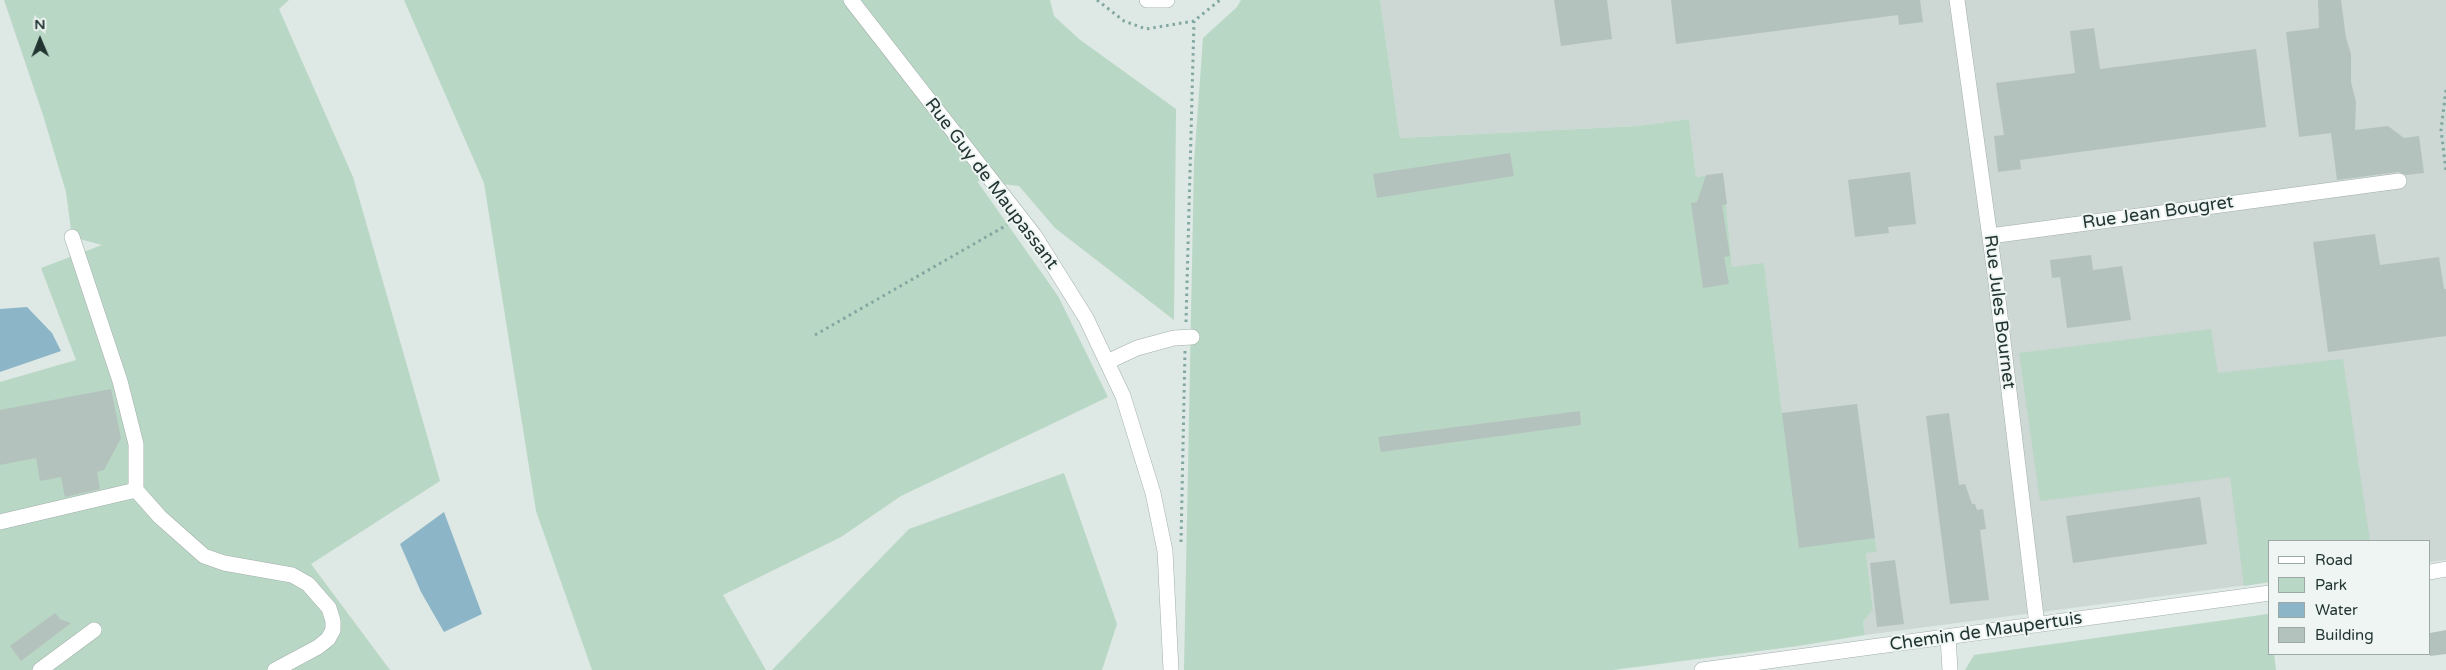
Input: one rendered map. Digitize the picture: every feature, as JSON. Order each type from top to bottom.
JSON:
[{"type":"street","name":"Rue Guy de Maupassant","points":[[851,0],[1034,235],[1086,318],[1123,396],[1153,492],[1165,551],[1171,670]]},
{"type":"street","points":[[1147,0],[1167,0]]},
{"type":"street","name":"Rue Jules Bournet","points":[[1957,0],[1990,236],[2037,625]]},
{"type":"street","name":"Rue Jean Bougret","points":[[1990,236],[2399,181]]},
{"type":"street","points":[[72,237],[120,381],[136,444],[136,490],[160,517],[204,556],[224,563],[292,575],[308,584],[328,608],[333,620],[333,630],[328,639],[318,647],[275,670]]},
{"type":"street","points":[[1107,362],[1137,348],[1174,338],[1192,337]]},
{"type":"street","points":[[0,522],[136,490]]},
{"type":"street","points":[[2431,572],[2446,570]]},
{"type":"street","name":"Chemin de Maupertuis","points":[[1702,670],[2268,593]]},
{"type":"street","points":[[40,670],[57,665],[94,630]]},
{"type":"street","points":[[1948,637],[1950,670]]},
{"type":"path","points":[[1097,0],[1103,7],[1124,21],[1146,29],[1194,21],[1220,0]]},
{"type":"path","points":[[2446,90],[2441,130],[2446,171]]},
{"type":"path","points":[[815,335],[1020,218]]},
{"type":"shaded area","points":[[1380,0],[2446,0],[2446,560],[2431,562],[2431,540],[2268,540],[2268,582],[1865,635],[1863,622],[1873,610],[1866,553],[1877,551],[1857,405],[1782,413],[1764,264],[1732,267],[1723,173],[1696,177],[1689,119],[1637,126],[1400,138]]},
{"type":"green space","points":[[4,0],[289,0],[279,9],[353,177],[440,481],[311,564],[390,670],[0,670],[0,382],[76,360],[41,268],[102,245],[72,237],[66,192],[43,115]]},
{"type":"green space","points":[[404,0],[1050,0],[1054,16],[1079,39],[1176,109],[1174,320],[1055,228],[1019,186],[977,181],[1058,296],[1108,397],[901,496],[841,537],[723,595],[766,670],[592,670],[536,511],[484,183]]},
{"type":"green space","points":[[1241,0],[1380,0],[1400,138],[1637,126],[1689,119],[1696,177],[1723,173],[1732,267],[1764,263],[1782,413],[1857,404],[1877,552],[1866,553],[1873,610],[1863,622],[1865,635],[1798,646],[1613,670],[1184,670],[1194,163],[1203,38],[1237,7]]},
{"type":"green space","points":[[2211,329],[2218,373],[2343,359],[2370,540],[2268,540],[2268,582],[2244,586],[2230,477],[2040,501],[2019,353]]},
{"type":"green space","points":[[1064,473],[1117,624],[1102,670],[772,670],[909,529]]},
{"type":"green space","points":[[2268,614],[2268,655],[2274,655],[2276,670],[1965,670],[1974,655]]},
{"type":"water","points":[[27,307],[52,333],[61,351],[0,372],[0,309]]},
{"type":"water","points":[[444,512],[482,614],[444,632],[421,592],[400,544]]},
{"type":"building","points":[[1554,0],[1607,0],[1612,39],[1561,46]]},
{"type":"building","points":[[1671,0],[1920,0],[1923,22],[1899,25],[1898,15],[1676,44]]},
{"type":"building","points":[[2318,0],[2341,0],[2346,38],[2351,54],[2351,82],[2356,102],[2355,130],[2388,126],[2404,138],[2419,136],[2424,173],[2406,175],[2398,172],[2337,180],[2331,133],[2299,137],[2286,32],[2319,28]]},
{"type":"building","points":[[2094,28],[2100,69],[2256,49],[2266,127],[2020,160],[2021,169],[1998,172],[1994,136],[2004,135],[1996,83],[2075,73],[2070,31]]},
{"type":"building","points":[[1510,153],[1514,176],[1377,198],[1373,174]]},
{"type":"building","points":[[1910,172],[1916,224],[1888,227],[1889,233],[1855,237],[1848,180]]},
{"type":"building","points":[[1723,173],[1727,204],[1722,205],[1730,256],[1724,257],[1729,284],[1703,288],[1691,203],[1697,202],[1706,175]]},
{"type":"building","points":[[2375,234],[2380,265],[2439,257],[2444,289],[2446,289],[2446,336],[2328,352],[2313,242]]},
{"type":"building","points":[[2091,255],[2093,270],[2122,266],[2131,320],[2067,328],[2060,277],[2052,278],[2050,260]]},
{"type":"building","points":[[111,389],[121,438],[104,470],[97,472],[100,489],[65,497],[61,477],[40,481],[36,458],[0,465],[0,410]]},
{"type":"building","points":[[1857,404],[1875,538],[1799,548],[1782,413]]},
{"type":"building","points":[[1580,411],[1581,425],[1381,452],[1378,437]]},
{"type":"building","points":[[1949,413],[1959,485],[1965,484],[1972,504],[1975,504],[1977,510],[1983,509],[1986,529],[1980,530],[1989,600],[1950,604],[1926,416]]},
{"type":"building","points":[[2200,497],[2207,544],[2073,563],[2066,516]]},
{"type":"building","points":[[1895,560],[1904,624],[1877,627],[1870,563]]},
{"type":"building","points":[[55,613],[60,619],[71,623],[21,661],[10,646]]},
{"type":"building","points":[[2446,630],[2446,654],[2430,656],[2431,633]]}]
